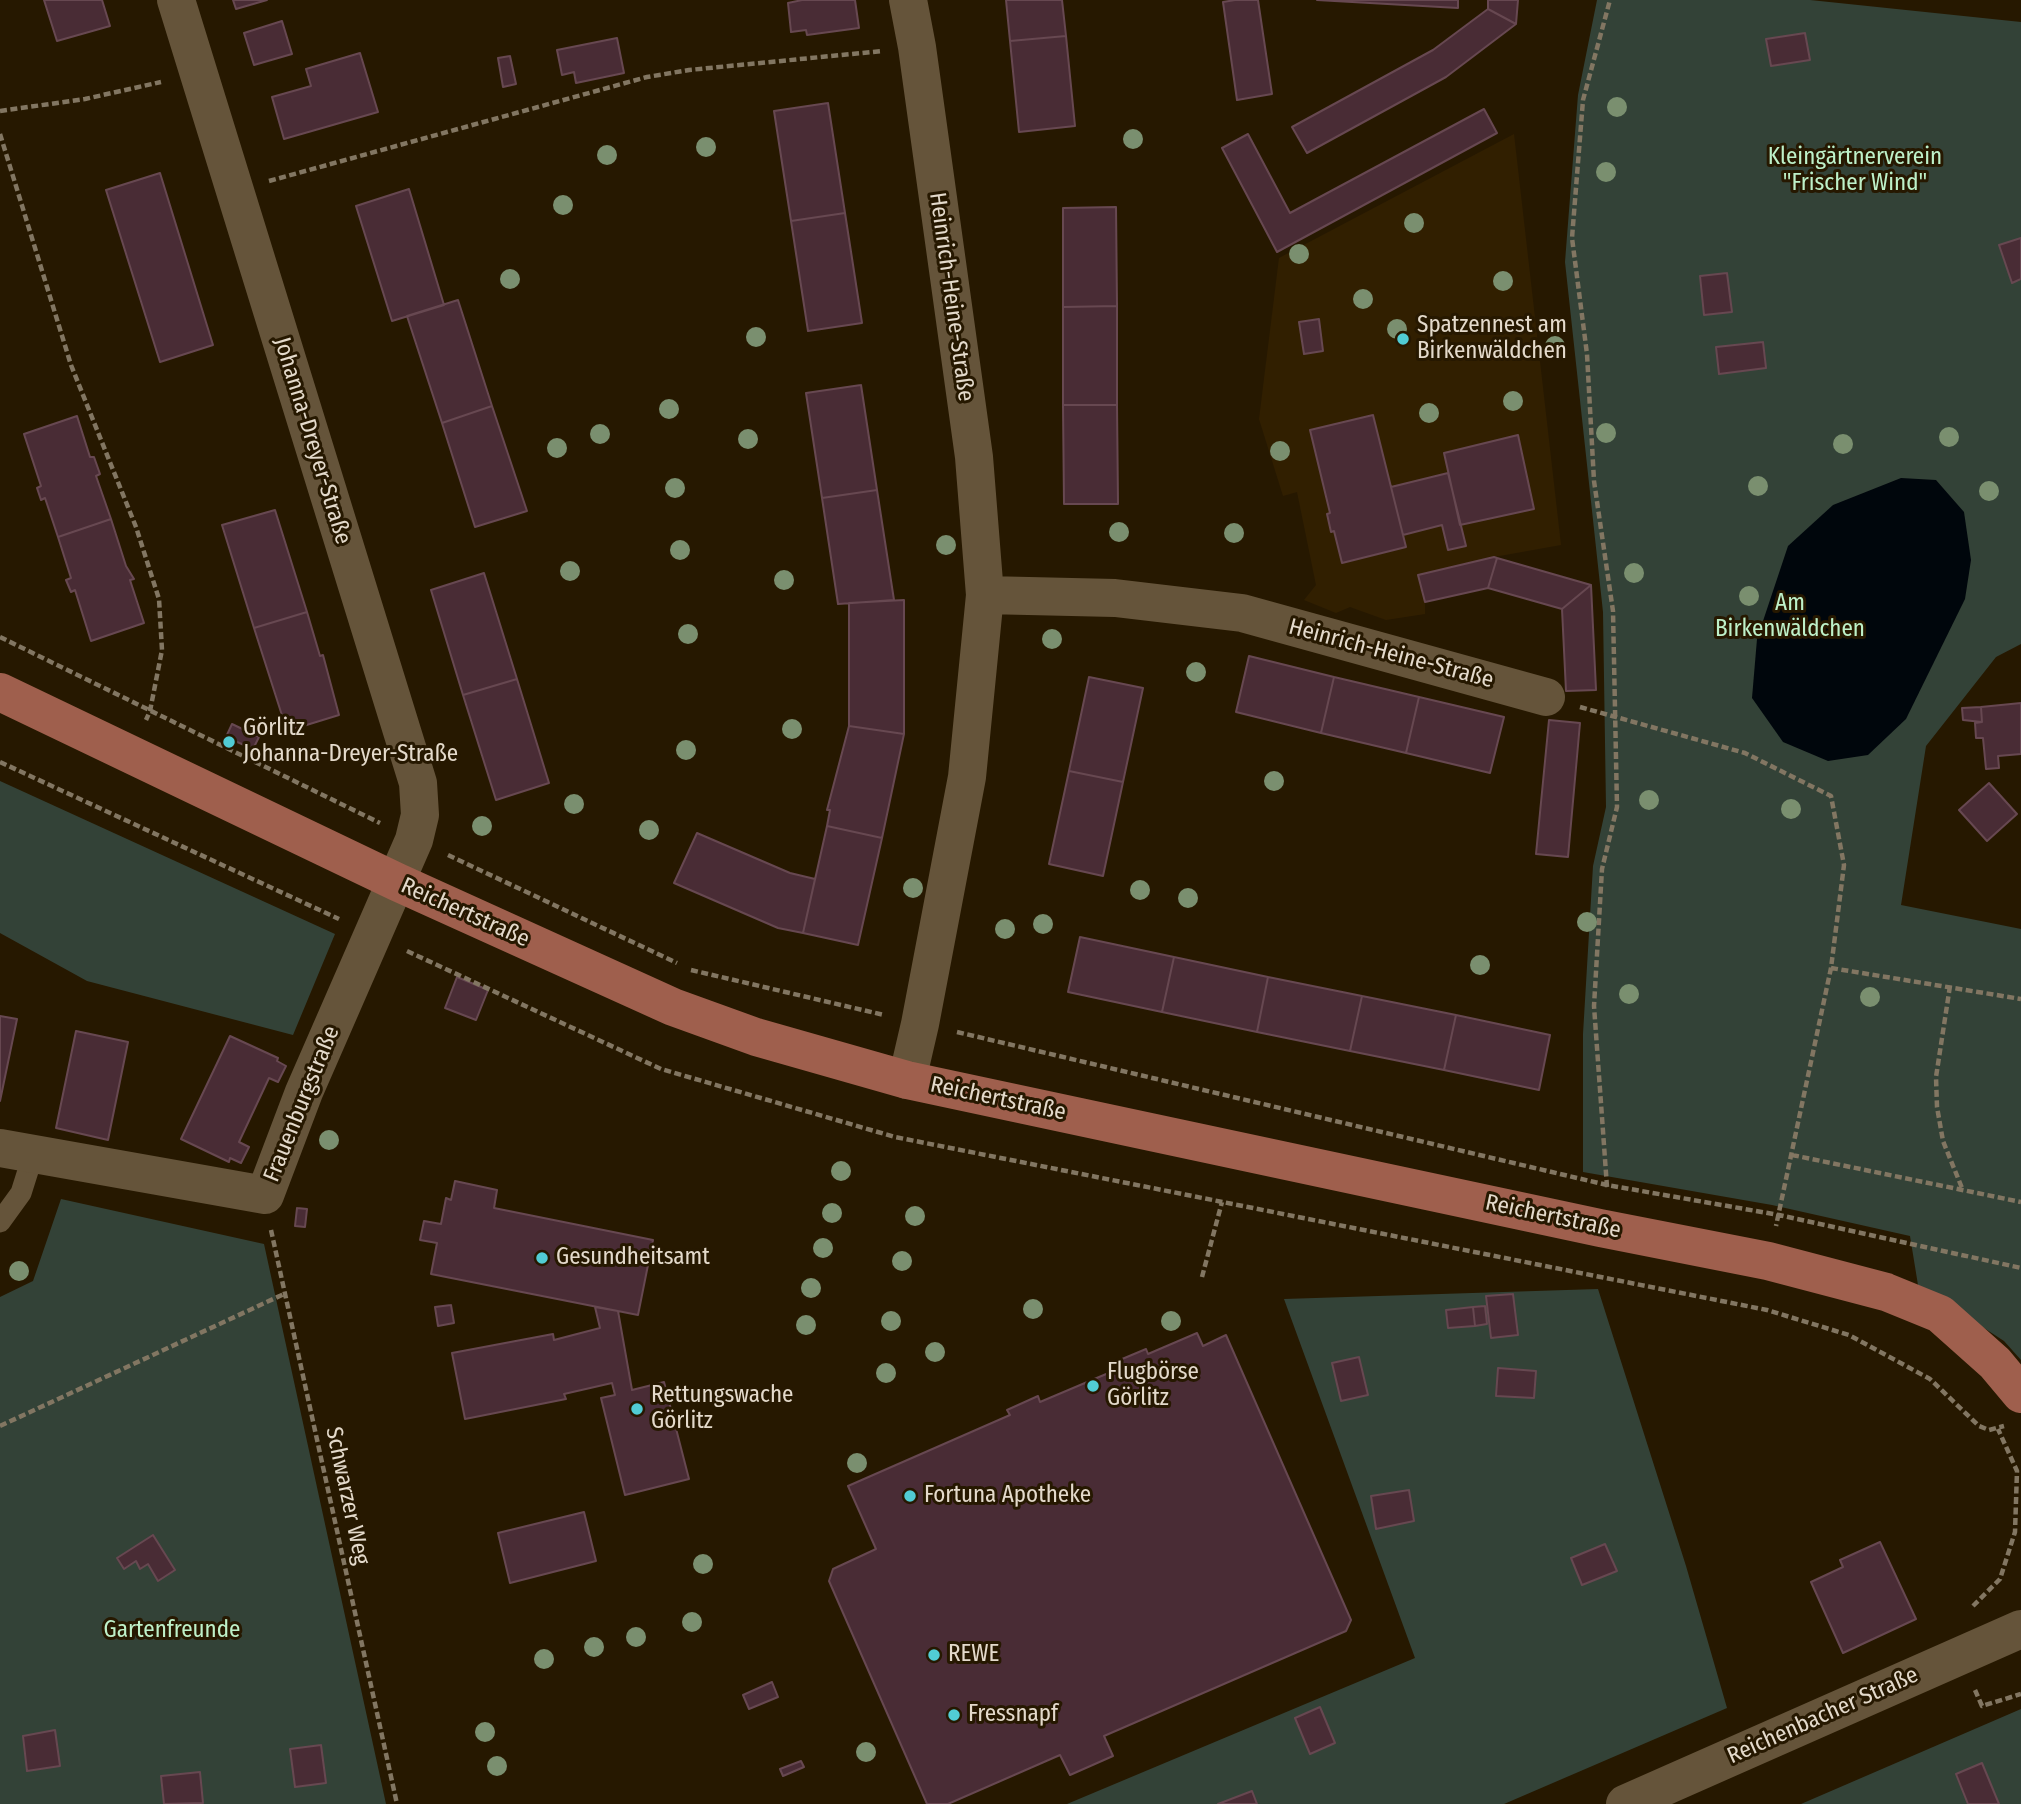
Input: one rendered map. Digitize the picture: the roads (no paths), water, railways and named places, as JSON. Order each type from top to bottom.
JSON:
[{"type":"main road","name":"Reichertstraße","points":[[0,692],[397,882],[673,1007],[756,1037],[907,1080],[1600,1228],[1768,1261],[1886,1292],[1941,1314],[1994,1363],[2021,1394]]},
{"type":"street","name":"Johanna-Dreyer-Straße","points":[[176,0],[418,783],[420,815],[414,839],[397,882]]},
{"type":"street","name":"Heinrich-Heine-Straße","points":[[907,1080],[967,777],[985,595],[974,457],[917,47],[908,0]]},
{"type":"street","name":"Heinrich-Heine-Straße","points":[[985,595],[1115,598],[1242,613],[1546,697]]},
{"type":"street","name":"Frauenburgstraße","points":[[17,1151],[265,1195],[304,1092],[397,882]]},
{"type":"street","name":"Reichenbacher Straße","points":[[1625,1804],[2021,1629]]},
{"type":"lane","points":[[0,1222],[21,1193],[17,1151]]},
{"type":"place","name":"Spatzennest am Birkenwäldchen","points":[[1403,339]]},
{"type":"place","name":"Görlitz Johanna-Dreyer-Straße","points":[[229,742]]},
{"type":"place","name":"Gesundheitsamt","points":[[542,1258]]},
{"type":"place","name":"Flugbörse Görlitz","points":[[1093,1386]]},
{"type":"place","name":"Rettungswache Görlitz","points":[[637,1409]]},
{"type":"place","name":"Fortuna Apotheke","points":[[910,1496]]},
{"type":"place","name":"REWE","points":[[934,1655]]},
{"type":"place","name":"Fressnapf","points":[[954,1715]]},
{"type":"park label","name":"Kleingärtnerverein \"Frischer Wind\"","points":[[1855,171]]},
{"type":"park label","name":"Am Birkenwäldchen","points":[[1790,617]]},
{"type":"park label","name":"Gartenfreunde","points":[[172,1631]]}]
